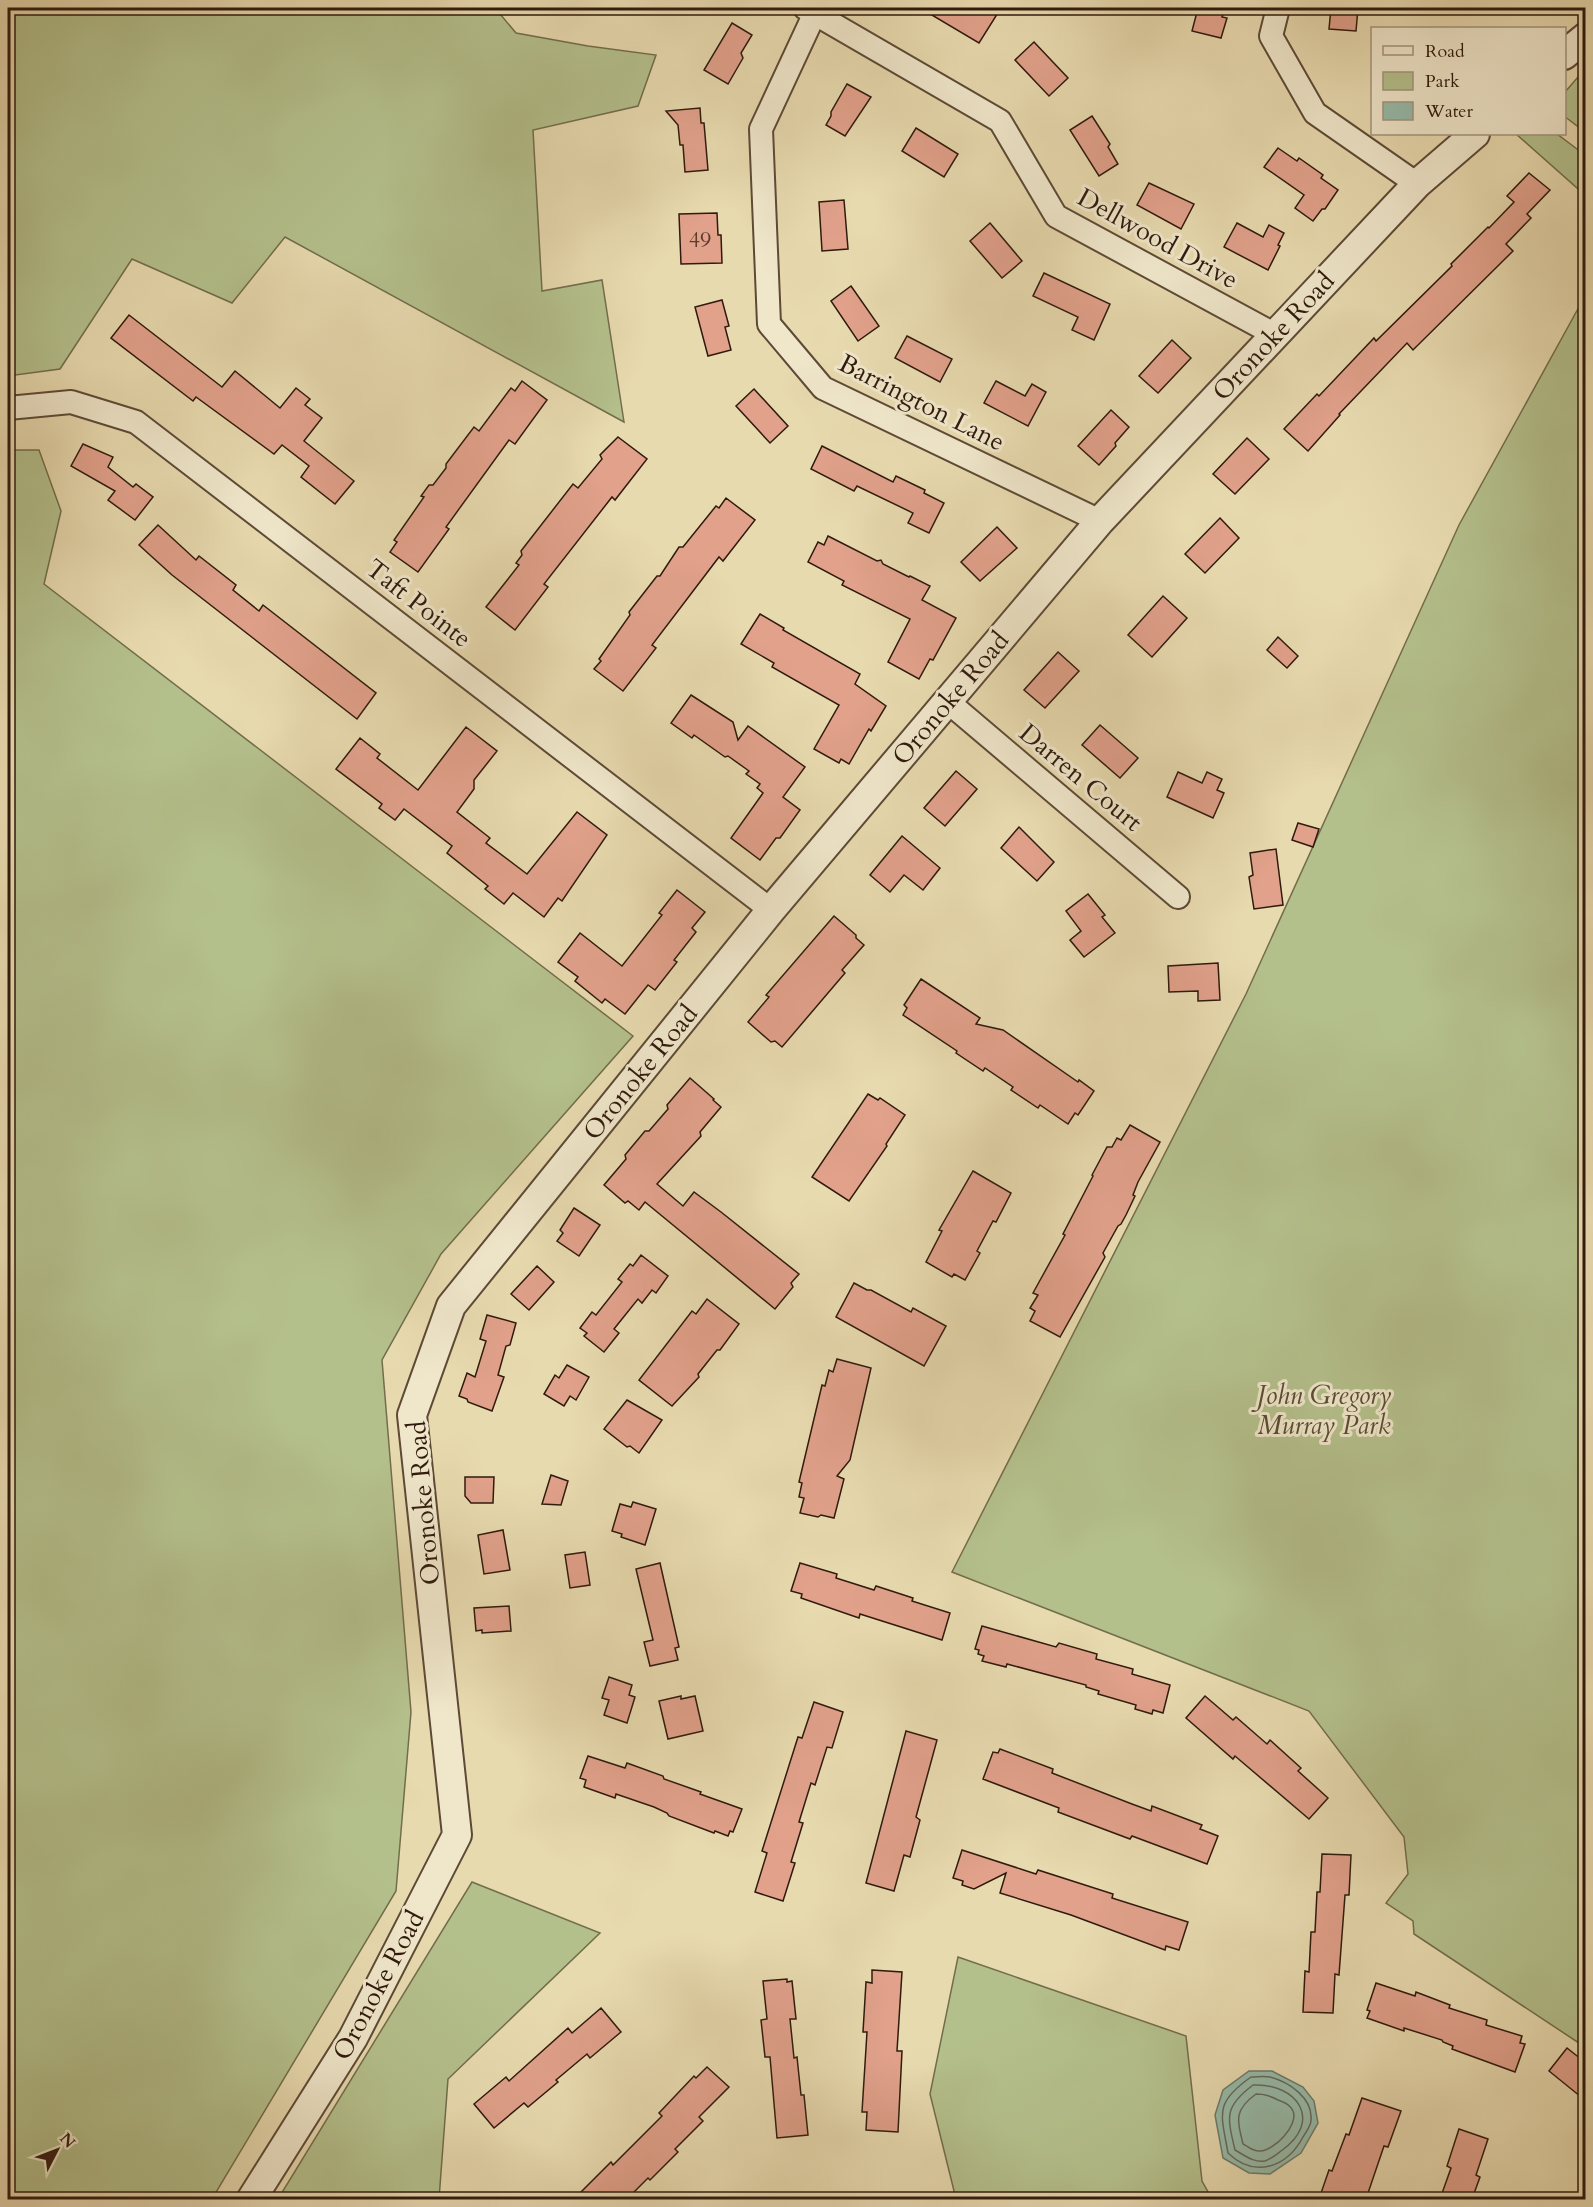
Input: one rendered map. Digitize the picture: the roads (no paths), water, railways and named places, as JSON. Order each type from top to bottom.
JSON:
[{"type":"street","points":[[1278,8],[1271,36],[1315,113],[1417,184]]},
{"type":"street","name":"Dellwood Drive","points":[[810,11],[1000,121],[1056,216],[1274,334]]},
{"type":"street","name":"Barrington Lane","points":[[810,11],[761,129],[769,324],[823,388],[1100,521]]},
{"type":"street","points":[[1566,53],[1586,37]]},
{"type":"street","name":"Oronoke Road","points":[[251,2199],[353,2038],[457,1835],[412,1415],[451,1306],[771,910],[1100,521],[1417,184],[1474,135]]},
{"type":"street","name":"Taft Pointe","points":[[8,408],[71,402],[136,422],[771,910]]},
{"type":"street","name":"Darren Court","points":[[947,701],[1178,897]]},
{"type":"water","points":[[1249,2071],[1272,2071],[1303,2087],[1314,2101],[1318,2123],[1301,2153],[1270,2174],[1249,2173],[1223,2158],[1215,2115],[1223,2090]]},
{"type":"park label","name":"John Gregory Murray Park","points":[[1324,1410]]}]
